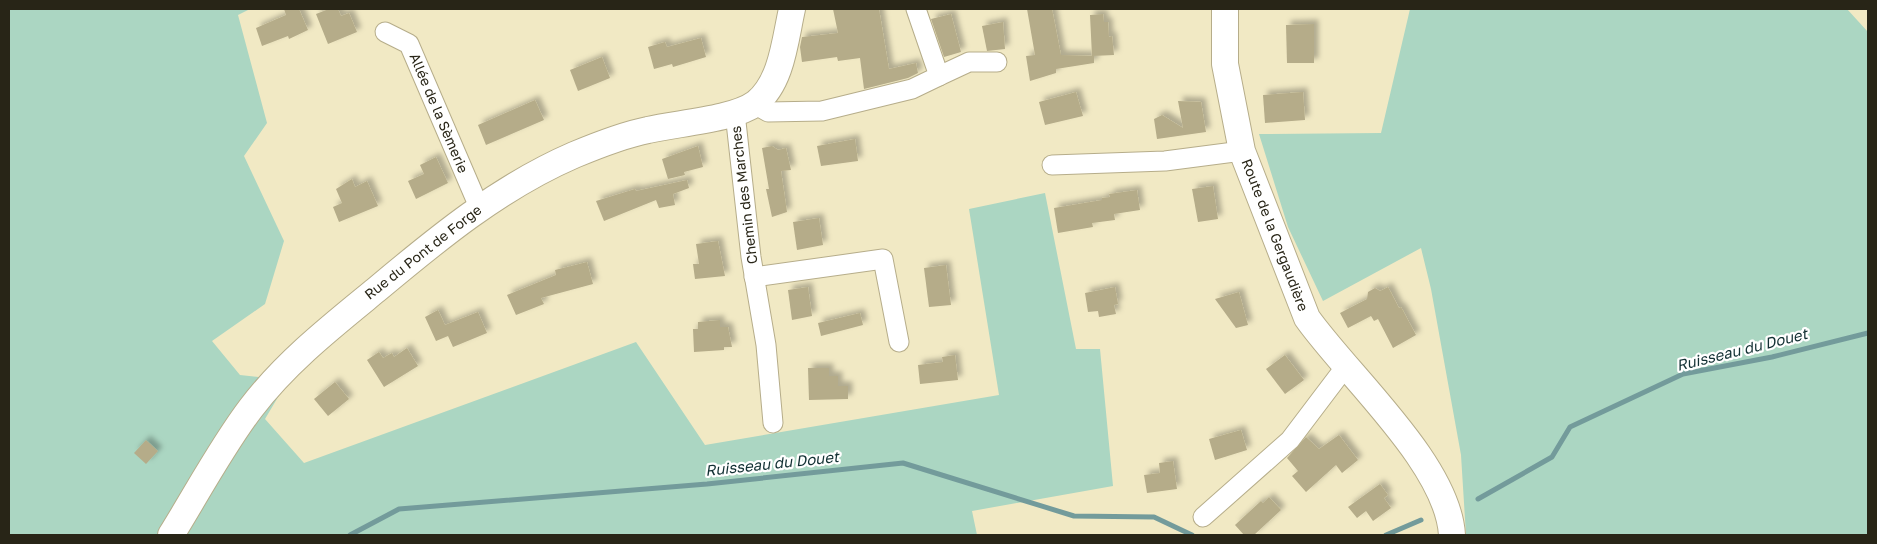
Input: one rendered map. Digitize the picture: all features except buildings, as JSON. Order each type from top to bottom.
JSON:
[{"type":"street","points":[[745,108],[769,90],[778,68],[792,9]]},
{"type":"street","points":[[916,9],[939,76]]},
{"type":"street","name":"Route de la Gergaudière","points":[[1225,9],[1225,64],[1242,151],[1307,318],[1324,342],[1415,450],[1441,493],[1452,523],[1452,535]]},
{"type":"street","name":"Allée de la Sèmerie","points":[[384,32],[409,44],[479,208]]},
{"type":"street","points":[[745,108],[768,112],[822,111],[912,89],[969,62],[998,62]]},
{"type":"street","name":"Rue du Pont de Forge","points":[[171,535],[250,409],[282,372],[334,324],[479,208],[549,166],[598,145],[646,130],[745,108]]},
{"type":"street","name":"Chemin des Marches","points":[[745,108],[754,277],[766,345],[772,423]]},
{"type":"street","points":[[1052,166],[1165,161],[1242,151]]},
{"type":"street","name":"Chemin des Marches","points":[[754,277],[883,259],[899,342]]},
{"type":"street","points":[[1203,517],[1290,440],[1346,366]]},
{"type":"green space","points":[[9,9],[250,9],[238,15],[267,123],[244,156],[284,241],[265,304],[212,341],[240,375],[267,378],[281,392],[265,419],[304,463],[636,342],[705,445],[999,395],[969,209],[1045,193],[1076,349],[1100,349],[1113,486],[972,511],[977,535],[9,535]]},
{"type":"green space","points":[[1410,9],[1847,9],[1868,32],[1868,535],[1466,535],[1461,455],[1431,289],[1421,248],[1323,301],[1288,227],[1259,134],[1381,133]]},
{"type":"waterway","name":"Ruisseau du Douet","points":[[1478,499],[1552,457],[1570,427],[1683,374],[1772,357],[1868,333]]},
{"type":"waterway","name":"Ruisseau du Douet","points":[[350,535],[399,509],[707,484],[903,463],[1074,516],[1154,517],[1192,535]]},
{"type":"waterway","name":"Ruisseau du Douet","points":[[1386,535],[1421,520]]}]
